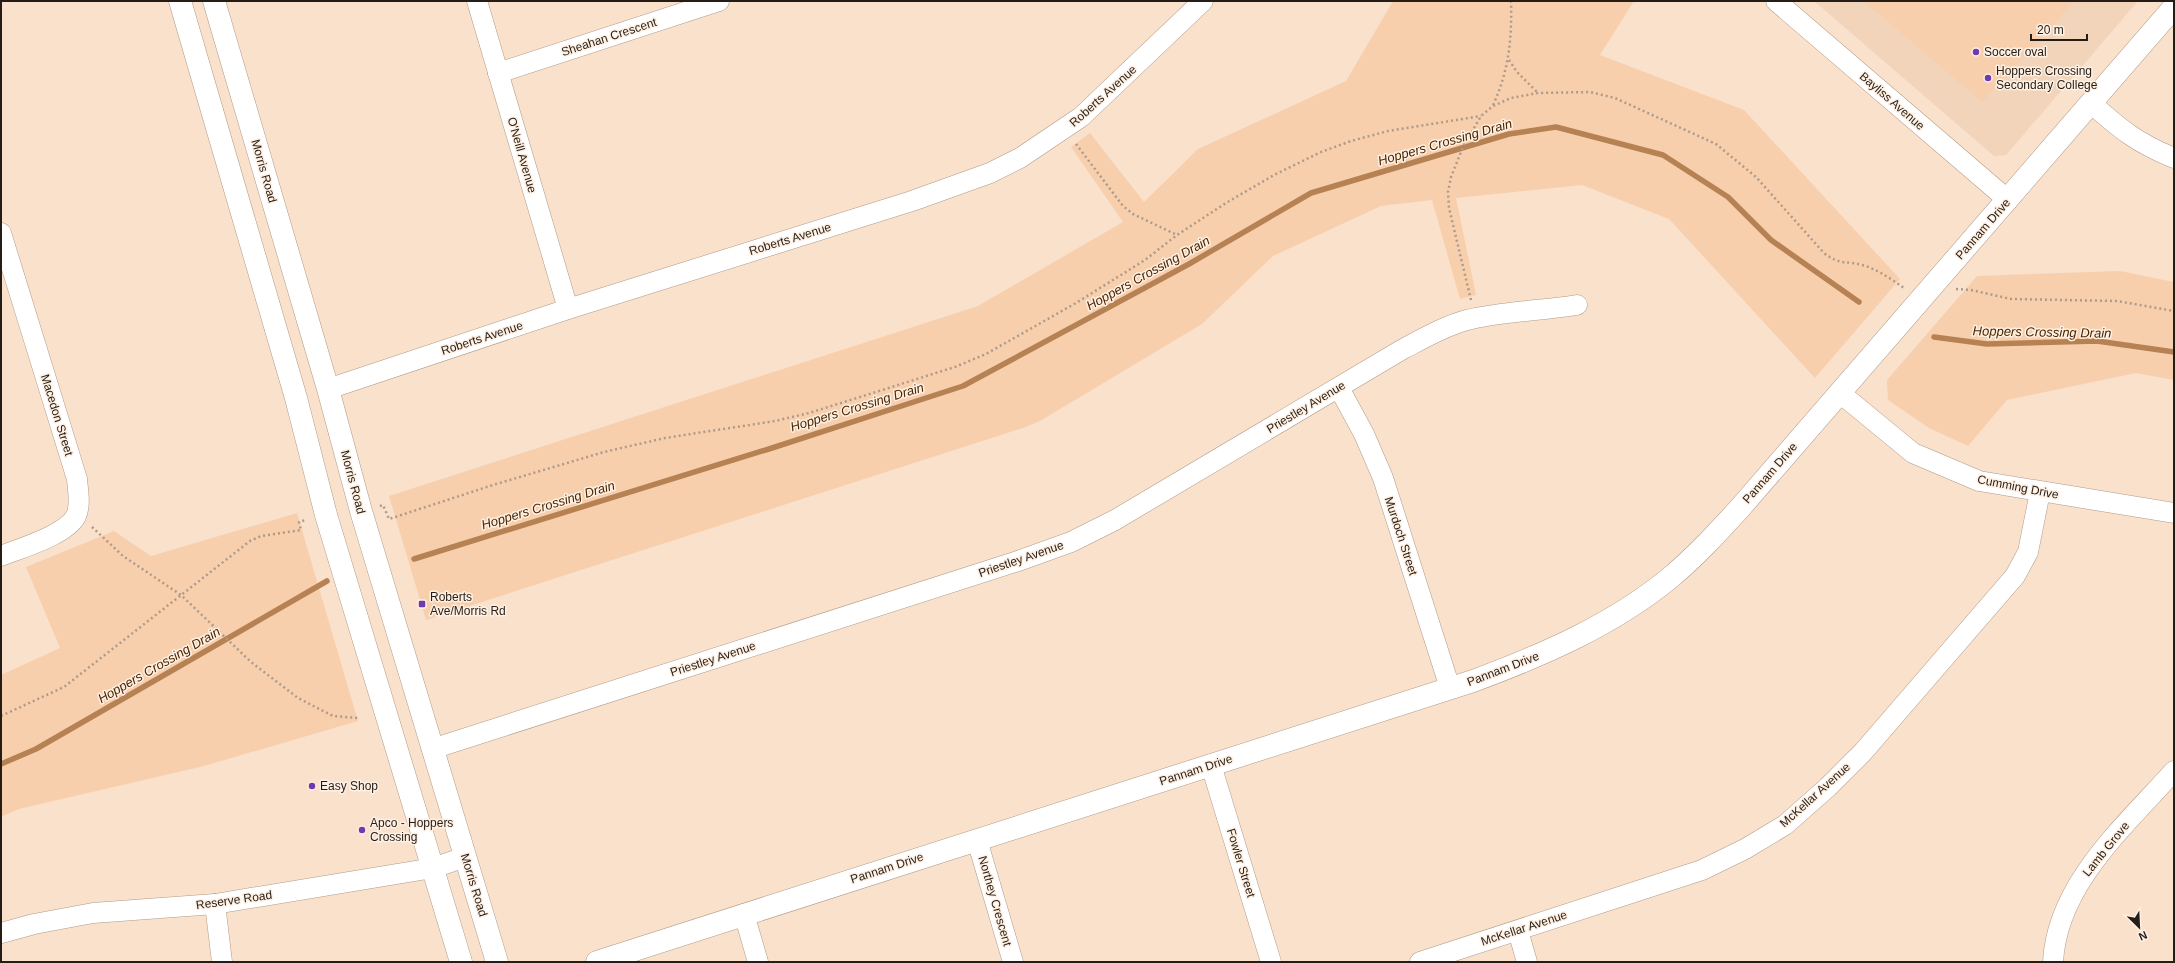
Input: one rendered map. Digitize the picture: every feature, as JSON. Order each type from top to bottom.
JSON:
[{"type":"street","points":[[180,1],[296,398],[326,514],[461,962]]},
{"type":"street","name":"Morris Road","points":[[214,1],[328,389],[361,512],[497,962]]},
{"type":"street","name":"O'Neill Avenue","points":[[477,1],[568,309]]},
{"type":"street","name":"Sheahan Crescent","points":[[498,73],[719,1]]},
{"type":"street","name":"Roberts Avenue","points":[[328,389],[568,309],[912,201],[990,173],[1042,145],[1082,117],[1203,1]]},
{"type":"street","name":"Bayliss Avenue","points":[[1776,1],[2008,200]]},
{"type":"street","name":"Pannam Drive","points":[[597,962],[1506,670],[1539,656],[1610,619],[1671,577],[1708,543],[2008,200],[2174,7]]},
{"type":"street","points":[[2091,103],[2126,133],[2148,147],[2174,158]]},
{"type":"street","name":"Macedon Street","points":[[1,233],[77,479],[80,498],[76,516]]},
{"type":"street","name":"Priestley Avenue","points":[[432,749],[1018,561],[1071,542],[1115,520],[1339,388],[1403,348],[1435,332],[1466,320],[1486,316],[1544,311],[1577,305]]},
{"type":"street","name":"Murdoch Street","points":[[1339,388],[1364,434],[1383,478],[1450,688]]},
{"type":"street","points":[[296,398],[328,389]]},
{"type":"street","name":"Cumming Drive","points":[[1840,393],[1913,453],[1979,481],[2174,513]]},
{"type":"street","name":"McKellar Avenue","points":[[1420,962],[1702,870],[1745,849],[1785,825],[1828,787],[1863,752],[2015,576],[2028,552],[2040,492]]},
{"type":"street","points":[[1,556],[52,535],[64,528],[76,516]]},
{"type":"street","name":"Fowler Street","points":[[1211,765],[1271,962]]},
{"type":"street","name":"Lamb Grove","points":[[2053,962],[2054,946],[2063,916],[2080,882],[2099,855],[2174,771]]},
{"type":"street","name":"Northey Crescent","points":[[977,840],[1013,962]]},
{"type":"street","name":"Reserve Road","points":[[1,933],[34,924],[94,913],[215,904],[433,868],[465,857]]},
{"type":"street","points":[[215,904],[222,962]]},
{"type":"street","points":[[744,914],[758,962]]},
{"type":"street","points":[[1518,931],[1527,962]]},
{"type":"path","points":[[1493,106],[1502,85],[1509,59],[1511,1]]},
{"type":"path","points":[[1509,59],[1518,72],[1538,93]]},
{"type":"path","points":[[1472,302],[1449,208],[1448,192],[1451,177],[1458,157],[1481,116],[1493,106],[1511,98],[1538,93],[1590,92],[1615,98],[1716,144],[1756,177],[1824,253],[1835,261],[1861,264],[1874,269],[1904,288],[1928,292],[1971,290],[2011,299],[2117,301],[2174,311]]},
{"type":"path","points":[[361,512],[383,505],[389,519],[493,485],[604,452],[665,438],[700,434],[802,415],[955,367],[986,354],[1076,303],[1144,260],[1177,235],[1226,203],[1274,175],[1321,152],[1351,141],[1388,131],[1481,116]]},
{"type":"path","points":[[1074,142],[1123,206],[1133,214],[1177,235]]},
{"type":"path","points":[[1,716],[64,687],[255,538],[301,530],[299,522],[326,514]]},
{"type":"path","points":[[76,516],[98,531],[123,556],[181,595],[251,662],[298,698],[333,716],[358,718]]},
{"type":"shaded area","points":[[1393,1],[1634,1],[1600,55],[1744,110],[1900,279],[1815,378],[1669,219],[1582,185],[1456,198],[1476,295],[1460,299],[1432,200],[1381,206],[1273,256],[1202,324],[1040,421],[1026,427],[426,620],[389,496],[978,306],[1123,222],[1071,147],[1090,133],[1144,202],[1198,149],[1346,81]]},
{"type":"shaded area","name":"Hoppers Crossing Secondary College","points":[[1814,1],[2138,1],[2006,155],[1994,156]]},
{"type":"shaded area","name":"Soccer oval","points":[[1863,1],[2075,1],[1982,102]]},
{"type":"shaded area","points":[[2120,271],[2174,282],[2174,380],[2136,373],[2007,400],[1968,446],[1929,428],[1888,400],[1887,380],[1977,276]]},
{"type":"shaded area","points":[[297,513],[358,721],[204,766],[19,809],[1,817],[1,675],[60,648],[26,567],[114,531],[151,556]]},
{"type":"waterway","name":"Hoppers Crossing Drain","points":[[414,559],[772,448],[963,386],[1189,264],[1311,193],[1509,134],[1556,127],[1663,155],[1728,197],[1771,240],[1859,302]]},
{"type":"waterway","name":"Hoppers Crossing Drain","points":[[1934,337],[1987,344],[2097,341],[2174,352]]},
{"type":"waterway","name":"Hoppers Crossing Drain","points":[[1,764],[36,749],[327,581]]},
{"type":"place","name":"Soccer oval","points":[[1976,52]]},
{"type":"place","name":"Hoppers Crossing Secondary College","points":[[1988,78]]},
{"type":"place","name":"Roberts Ave/Morris Rd","points":[[422,604]]},
{"type":"place","name":"Easy Shop","points":[[312,786]]},
{"type":"place","name":"Apco - Hoppers Crossing","points":[[362,830]]}]
